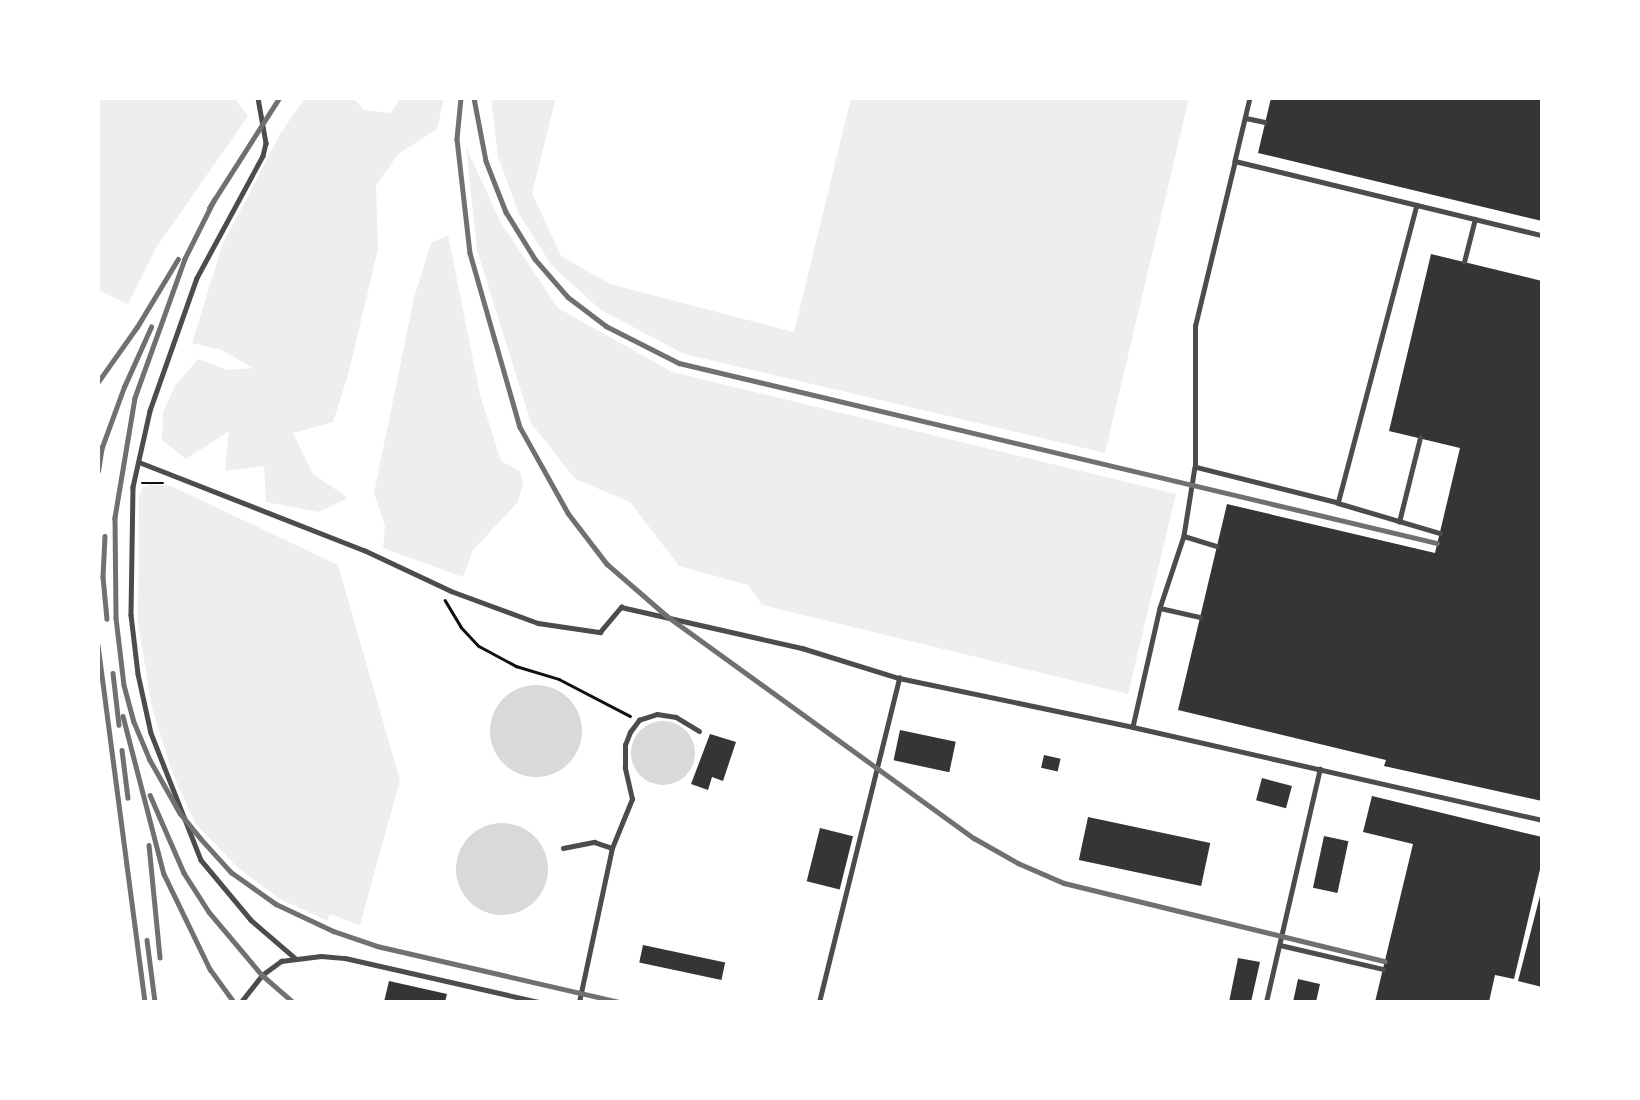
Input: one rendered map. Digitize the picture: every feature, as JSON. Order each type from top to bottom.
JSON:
[{"type":"lane","points":[[258,98],[266,143],[263,156],[197,278],[150,411],[134,484],[131,615],[138,674],[151,733],[201,860],[251,920],[295,958]]},
{"type":"lane","points":[[1133,727],[1160,608],[1184,536],[1195,467],[1195,326],[1250,98]]},
{"type":"lane","points":[[1245,118],[1265,122]]},
{"type":"lane","points":[[1235,161],[1542,235]]},
{"type":"lane","points":[[1338,503],[1418,205]]},
{"type":"lane","points":[[1464,262],[1475,219]]},
{"type":"lane","points":[[1399,522],[1420,438]]},
{"type":"lane","points":[[139,462],[364,550],[451,591],[538,623],[600,632],[621,607],[802,648],[899,678],[1133,727],[1542,820]]},
{"type":"lane","points":[[1195,467],[1338,503],[1440,533]]},
{"type":"lane","points":[[1184,536],[1217,546]]},
{"type":"lane","points":[[1160,608],[1200,617]]},
{"type":"lane","points":[[819,1002],[899,678]]},
{"type":"lane","points":[[579,1002],[612,848],[632,799],[625,768],[625,745],[639,720],[657,714],[676,717],[699,731]]},
{"type":"lane","points":[[1266,1002],[1320,769]]},
{"type":"lane","points":[[563,848],[594,842],[612,848]]},
{"type":"lane","points":[[1280,945],[1383,969]]},
{"type":"lane","points":[[241,1002],[270,968],[295,958],[345,958],[538,1002]]},
{"type":"path","points":[[134,484],[171,484]]},
{"type":"path","points":[[442,593],[461,627],[479,646],[516,666],[559,679],[639,720]]},
{"type":"shaded area","points":[[98,98],[234,98],[248,116],[156,248],[128,304],[98,290]]},
{"type":"shaded area","points":[[305,98],[353,98],[364,110],[391,113],[400,98],[444,98],[437,129],[398,154],[376,186],[378,249],[348,375],[333,422],[293,433],[313,474],[348,498],[319,512],[266,502],[264,466],[225,471],[229,431],[186,459],[162,440],[163,412],[175,386],[198,359],[228,370],[253,368],[222,350],[192,343],[222,246],[280,134]]},
{"type":"shaded area","points":[[491,98],[556,98],[532,193],[561,256],[610,284],[794,332],[851,98],[1189,98],[1105,453],[684,354],[601,310],[552,266],[519,214],[498,157]]},
{"type":"shaded area","points":[[466,147],[501,223],[558,308],[672,372],[1176,494],[1128,694],[762,605],[748,585],[679,566],[630,502],[575,479],[531,423],[477,250]]},
{"type":"shaded area","points":[[448,235],[480,395],[501,461],[520,471],[523,484],[518,502],[473,550],[463,577],[383,548],[385,526],[374,493],[414,298],[431,243]]},
{"type":"shaded area","points":[[151,484],[171,486],[338,565],[400,780],[360,925],[329,914],[328,921],[280,899],[238,868],[195,823],[172,772],[152,708],[138,622],[139,498],[142,488]]},
{"type":"shaded area","points":[[536,685],[554,689],[568,699],[578,713],[582,731],[578,749],[568,763],[554,773],[536,777],[518,773],[504,763],[494,749],[490,731],[494,713],[504,699],[518,689]]},
{"type":"shaded area","points":[[663,721],[675,723],[686,730],[693,741],[693,765],[686,776],[675,783],[663,785],[651,783],[640,776],[633,765],[631,753],[633,741],[640,730],[651,723]]},
{"type":"shaded area","points":[[502,823],[520,827],[534,837],[544,851],[548,869],[544,887],[534,901],[520,911],[502,915],[484,911],[470,901],[460,887],[456,869],[460,851],[470,837],[484,827]]},
{"type":"building","points":[[1271,98],[1542,98],[1542,221],[1258,153]]},
{"type":"building","points":[[1431,254],[1542,281],[1542,801],[1384,766],[1386,760],[1178,710],[1227,504],[1435,553],[1460,448],[1389,431]]},
{"type":"building","points":[[900,730],[956,742],[949,772],[894,760]]},
{"type":"building","points":[[710,734],[736,742],[723,781],[712,777],[708,790],[691,784]]},
{"type":"building","points":[[1044,755],[1061,759],[1058,771],[1041,768]]},
{"type":"building","points":[[1262,778],[1292,786],[1286,808],[1256,800]]},
{"type":"building","points":[[1372,796],[1542,837],[1542,861],[1514,979],[1495,975],[1489,1002],[1375,1002],[1413,844],[1363,832]]},
{"type":"building","points":[[1088,817],[1210,843],[1201,886],[1079,860]]},
{"type":"building","points":[[820,828],[853,836],[840,890],[807,881]]},
{"type":"building","points":[[1324,836],[1348,841],[1337,893],[1313,888]]},
{"type":"building","points":[[1542,892],[1542,987],[1518,981]]},
{"type":"building","points":[[643,945],[725,962],[721,980],[639,963]]},
{"type":"building","points":[[1238,958],[1260,962],[1251,1002],[1229,1002]]},
{"type":"building","points":[[1298,979],[1320,984],[1316,1002],[1293,1002]]},
{"type":"building","points":[[389,981],[447,994],[445,1002],[384,1002]]},
{"type":"railway","points":[[209,208],[279,98]]},
{"type":"railway","points":[[461,98],[457,139],[470,253],[520,427],[568,513],[607,564],[667,616],[974,838],[1018,863],[1064,883],[1385,961]]},
{"type":"railway","points":[[474,98],[486,161],[506,212],[535,259],[568,297],[606,326],[679,363],[1437,543]]},
{"type":"railway","points":[[215,199],[185,259],[135,398],[115,518],[116,618],[124,685],[134,722],[150,760],[180,813],[201,839],[231,872],[276,904],[333,931],[377,946],[620,1002]]},
{"type":"railway","points":[[98,382],[137,327],[178,259]]},
{"type":"railway","points":[[98,471],[102,447],[124,387],[151,327]]},
{"type":"railway","points":[[105,536],[103,577],[107,619]]},
{"type":"railway","points":[[98,645],[145,1002]]},
{"type":"railway","points":[[113,673],[119,725]]},
{"type":"railway","points":[[123,716],[164,874],[210,969],[234,1002]]},
{"type":"railway","points":[[122,750],[128,798]]},
{"type":"railway","points":[[150,795],[184,873],[209,912],[262,975],[293,1002]]},
{"type":"railway","points":[[149,845],[160,957]]},
{"type":"railway","points":[[147,940],[155,1002]]}]
